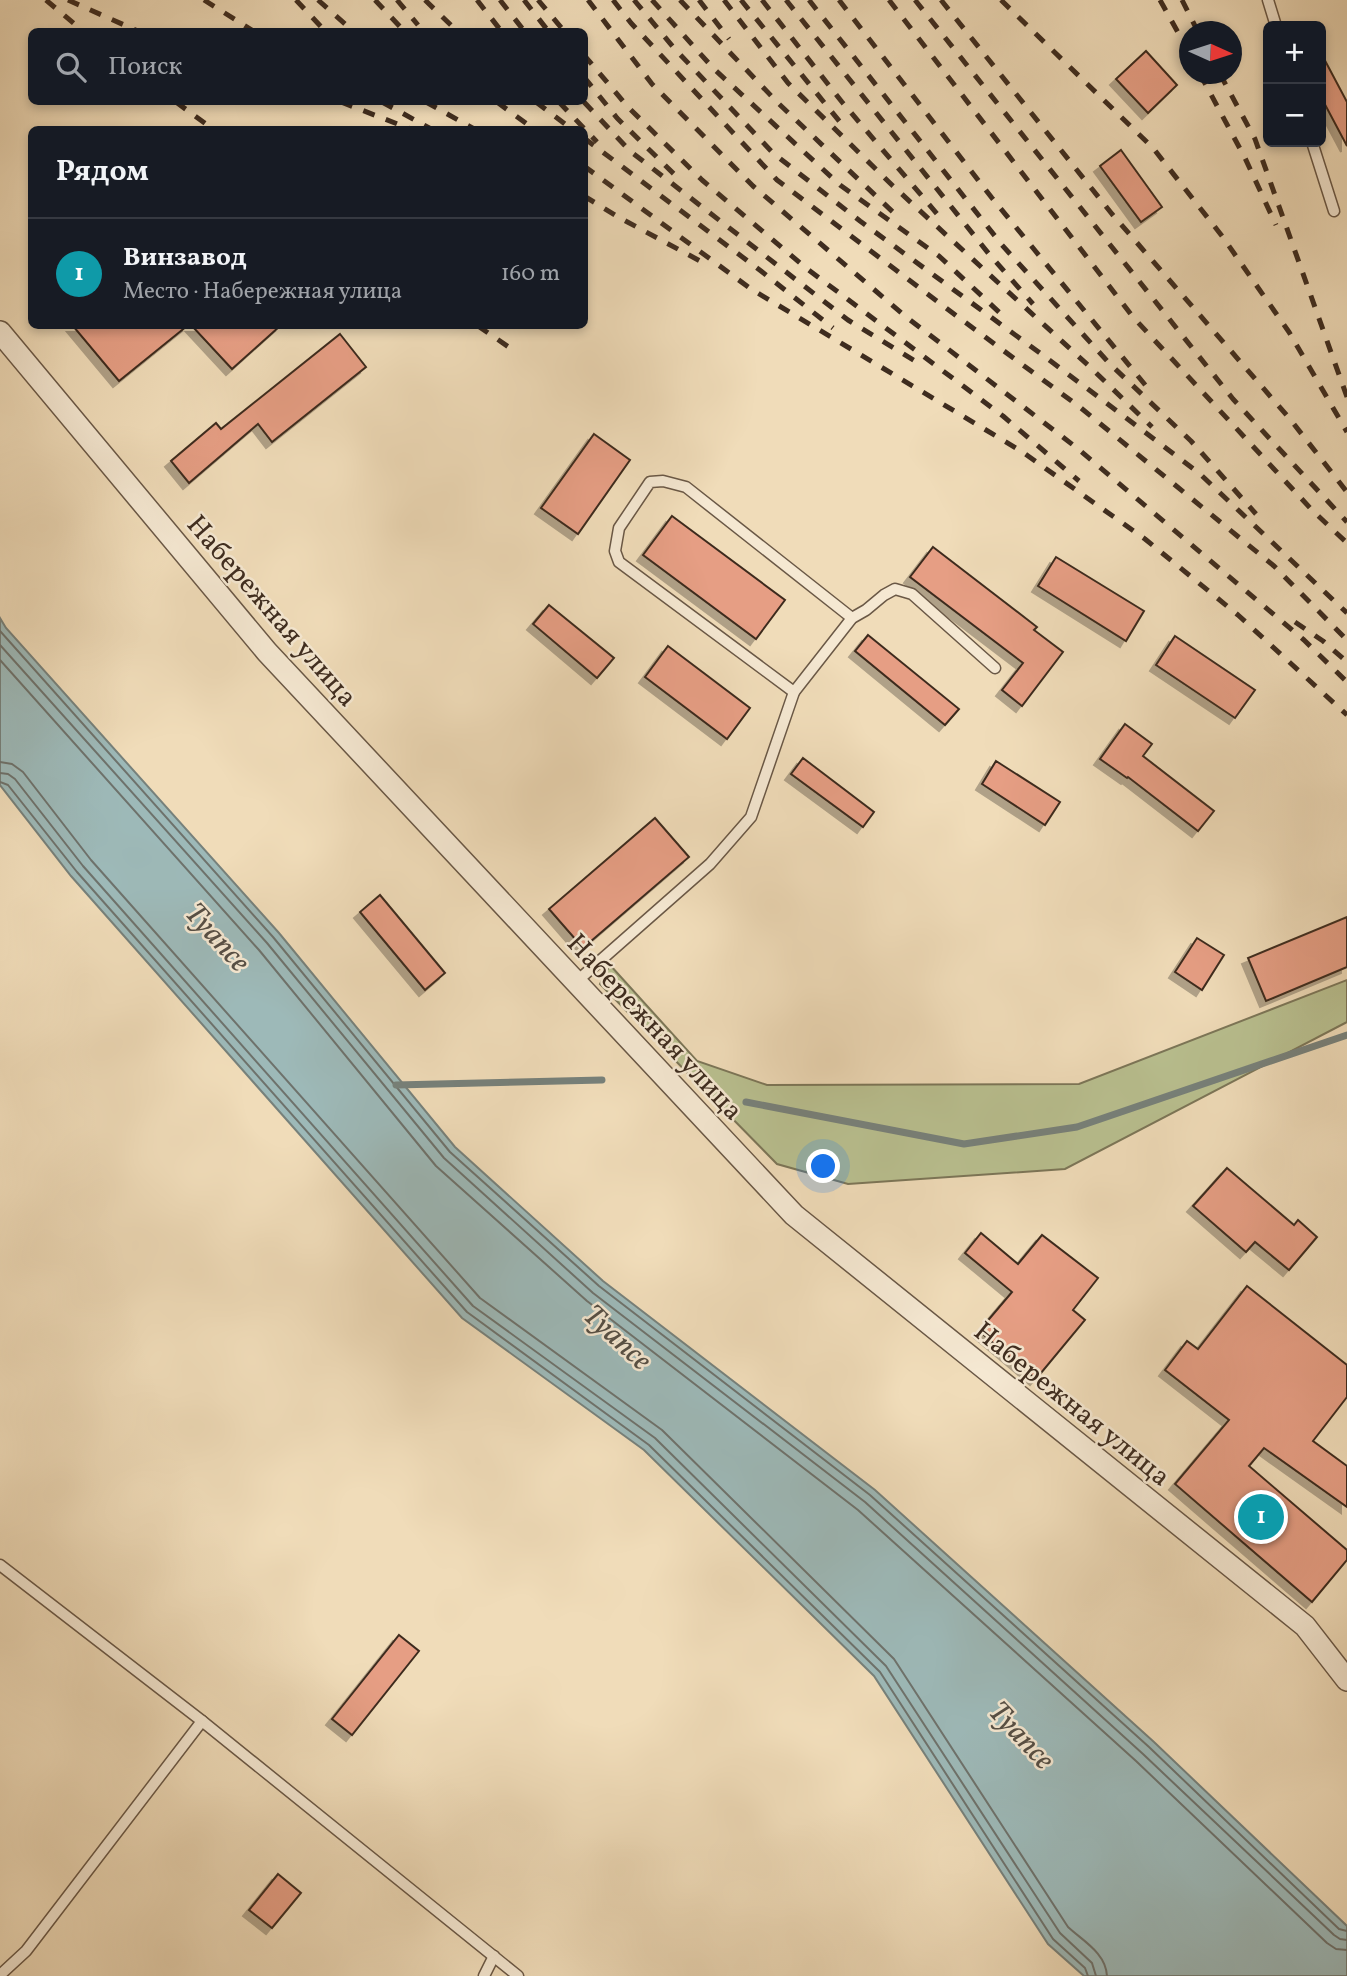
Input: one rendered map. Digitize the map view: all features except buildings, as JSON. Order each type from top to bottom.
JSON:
[{"type":"street","name":"Набережная улица","points":[[0,332],[267,652],[794,1215],[1305,1626],[1347,1680]]},
{"type":"lane","points":[[1268,0],[1274,21]]},
{"type":"lane","points":[[1314,147],[1334,211]]},
{"type":"lane","points":[[794,692],[619,562],[615,551],[619,528],[650,482],[663,481],[686,487],[852,618]]},
{"type":"lane","points":[[576,982],[710,863],[751,817],[794,692],[852,618],[884,594],[895,589],[912,594],[995,668]]},
{"type":"lane","points":[[0,1565],[202,1721],[518,1976]]},
{"type":"lane","points":[[0,1975],[26,1951],[202,1721]]},
{"type":"lane","points":[[484,1976],[494,1956]]},
{"type":"green space","points":[[610,965],[697,1061],[767,1085],[1079,1084],[1347,980],[1347,1022],[1065,1169],[848,1184],[777,1164],[600,984]]},
{"type":"water","name":"Туапсе","points":[[0,618],[6,628],[279,933],[455,1147],[603,1281],[875,1490],[1154,1742],[1347,1926],[1347,1976],[1084,1976],[1048,1944],[874,1676],[644,1450],[462,1318],[71,876],[0,785]]},
{"type":"waterway","points":[[746,1102],[964,1144],[1077,1127],[1347,1035]]},
{"type":"waterway","points":[[396,1085],[602,1080]]},
{"type":"railway","points":[[46,0],[79,28]]},
{"type":"railway","points":[[68,0],[131,28]]},
{"type":"railway","points":[[204,0],[249,28]]},
{"type":"railway","points":[[296,0],[322,28]]},
{"type":"railway","points":[[318,0],[350,28]]},
{"type":"railway","points":[[375,0],[401,28]]},
{"type":"railway","points":[[397,0],[418,25]]},
{"type":"railway","points":[[425,0],[454,28]]},
{"type":"railway","points":[[477,0],[499,28]]},
{"type":"railway","points":[[500,0],[522,28]]},
{"type":"railway","points":[[524,0],[546,28]]},
{"type":"railway","points":[[538,0],[562,28]]},
{"type":"railway","points":[[588,0],[652,84],[753,186],[905,316],[1077,448],[1304,640],[1347,682]]},
{"type":"railway","points":[[613,0],[631,23],[777,180],[1081,408],[1274,566],[1347,640]]},
{"type":"railway","points":[[634,0],[674,48],[773,153],[860,221],[1199,473],[1347,613]]},
{"type":"railway","points":[[652,0],[714,69],[840,185],[939,256],[1000,313]]},
{"type":"railway","points":[[680,0],[778,103],[896,215]]},
{"type":"railway","points":[[699,0],[729,39]]},
{"type":"railway","points":[[724,0],[788,83],[893,186],[1152,427]]},
{"type":"railway","points":[[741,0],[840,122]]},
{"type":"railway","points":[[762,0],[842,102],[944,222]]},
{"type":"railway","points":[[786,0],[989,254],[1033,304]]},
{"type":"railway","points":[[809,0],[1002,245],[1109,363],[1191,441],[1256,514]]},
{"type":"railway","points":[[839,0],[992,198],[1151,392]]},
{"type":"railway","points":[[889,0],[1133,317],[1312,510],[1347,543]]},
{"type":"railway","points":[[915,0],[1233,399],[1347,522]]},
{"type":"railway","points":[[941,0],[1112,214],[1290,419],[1347,492]]},
{"type":"railway","points":[[1001,0],[1153,148],[1222,236],[1289,332],[1347,432]]},
{"type":"railway","points":[[1160,0],[1179,34]]},
{"type":"railway","points":[[1182,0],[1192,21]]},
{"type":"railway","points":[[588,60],[628,107],[702,180],[806,268],[1003,416],[1079,481]]},
{"type":"railway","points":[[588,82],[617,118],[677,177]]},
{"type":"railway","points":[[1205,84],[1245,158],[1276,225]]},
{"type":"railway","points":[[1225,84],[1255,139],[1347,397]]},
{"type":"railway","points":[[180,105],[209,126]]},
{"type":"railway","points":[[349,105],[403,126]]},
{"type":"railway","points":[[387,105],[426,126]]},
{"type":"railway","points":[[431,105],[469,126]]},
{"type":"railway","points":[[501,105],[530,126]]},
{"type":"railway","points":[[540,105],[568,126]]},
{"type":"railway","points":[[562,105],[582,126]]},
{"type":"railway","points":[[587,105],[630,151],[848,320],[923,366]]},
{"type":"railway","points":[[588,133],[597,142]]},
{"type":"railway","points":[[588,141],[833,328]]},
{"type":"railway","points":[[588,169],[751,289],[1021,451],[1145,539],[1238,615],[1347,715]]},
{"type":"railway","points":[[588,198],[702,262]]},
{"type":"railway","points":[[482,329],[516,352]]},
{"type":"railway","points":[[1295,622],[1347,662]]},
{"type":"place","name":"Винзавод","points":[[1261,1517]]}]
